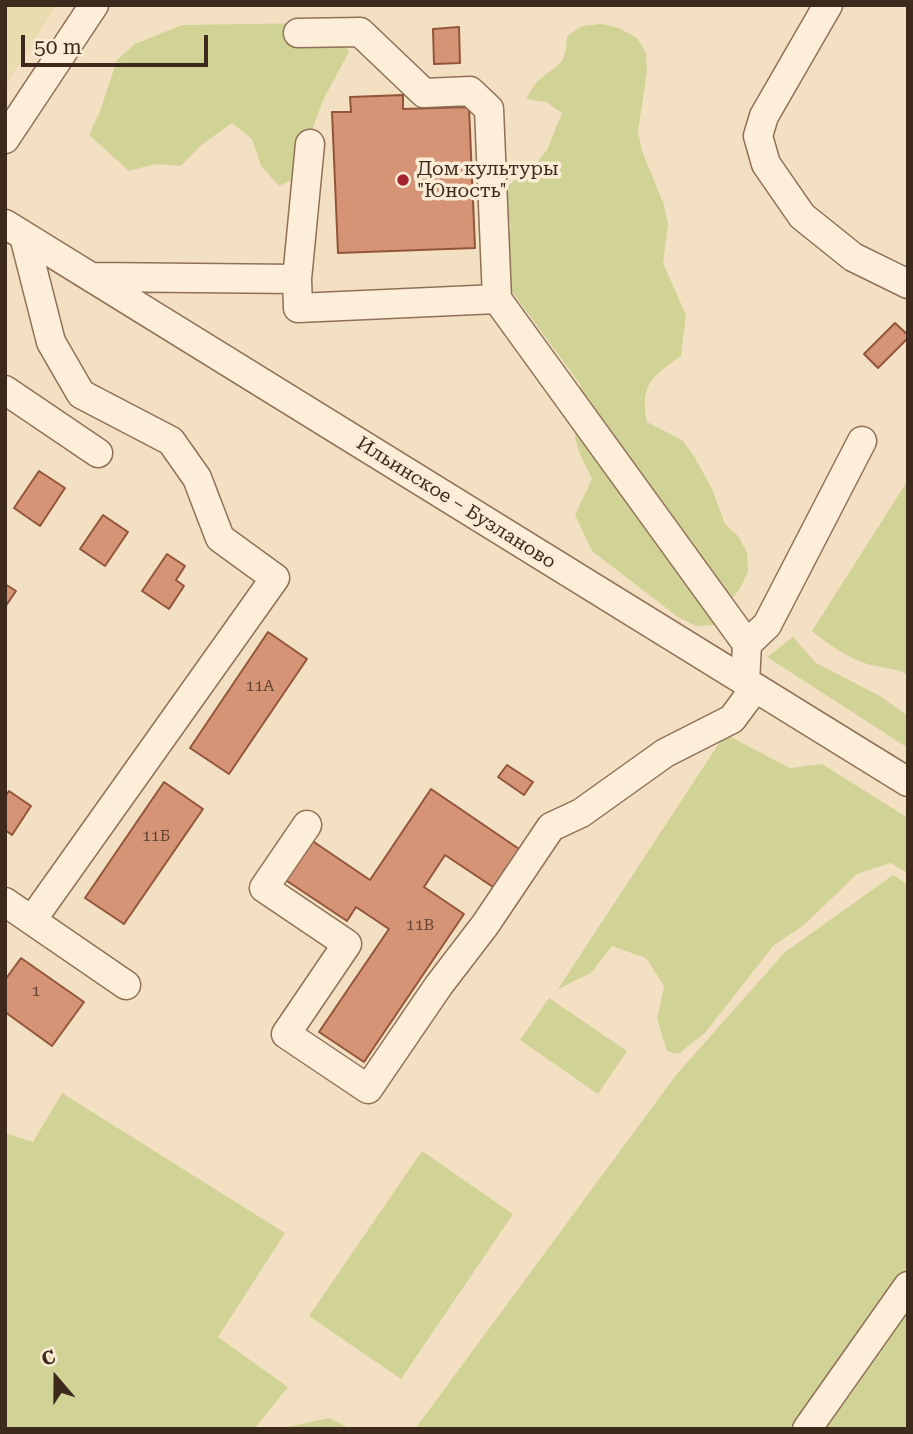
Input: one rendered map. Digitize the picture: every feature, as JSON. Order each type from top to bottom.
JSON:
[{"type":"street","points":[[5,139],[94,5]]},
{"type":"street","points":[[828,5],[764,116],[758,136],[766,164],[802,216],[853,257],[908,284]]},
{"type":"street","points":[[298,33],[360,32],[424,93],[470,91],[489,109],[497,299],[747,644],[750,685],[732,719],[666,753],[581,813],[551,827],[368,1089],[286,1034],[347,944],[264,888],[307,825]]},
{"type":"street","points":[[310,144],[297,279],[298,308],[497,299]]},
{"type":"street","points":[[14,230],[51,342],[81,394],[171,441],[197,478],[220,538],[275,578],[32,920]]},
{"type":"street","name":"Ильинское – Бузланово","points":[[14,230],[908,782]]},
{"type":"street","points":[[93,277],[297,279]]},
{"type":"street","points":[[5,390],[98,453]]},
{"type":"street","points":[[747,644],[767,625],[862,441]]},
{"type":"street","points":[[5,902],[126,985]]},
{"type":"street","points":[[807,1429],[908,1286]]},
{"type":"shaded area","points":[[5,5],[57,5],[5,86]]},
{"type":"green space","points":[[311,23],[337,29],[349,52],[324,98],[305,148],[302,175],[279,186],[261,166],[252,139],[232,123],[200,146],[181,166],[155,164],[129,171],[89,135],[117,60],[135,44],[182,25]]},
{"type":"green space","points":[[602,24],[619,28],[637,38],[646,53],[647,72],[638,131],[642,151],[664,205],[668,224],[663,263],[686,315],[681,356],[650,382],[647,390],[647,422],[682,440],[712,489],[725,524],[739,537],[747,553],[748,572],[717,625],[696,626],[678,617],[592,551],[575,515],[592,479],[576,439],[576,424],[582,401],[580,384],[507,285],[502,265],[511,227],[501,191],[535,165],[547,150],[562,113],[546,102],[526,99],[537,82],[563,59],[567,36],[582,26]]},
{"type":"green space","points":[[908,480],[908,675],[854,659],[812,631]]},
{"type":"green space","points":[[793,637],[816,663],[880,696],[908,716],[908,748],[767,657]]},
{"type":"green space","points":[[725,734],[790,768],[822,764],[908,818],[908,873],[890,863],[857,874],[804,925],[773,946],[705,1033],[678,1054],[667,1051],[657,1019],[664,986],[646,958],[612,946],[591,973],[558,989]]},
{"type":"green space","points":[[893,875],[908,885],[908,1429],[415,1429],[676,1075],[785,952]]},
{"type":"green space","points":[[549,998],[627,1051],[598,1094],[520,1040]]},
{"type":"green space","points":[[62,1093],[285,1233],[218,1337],[288,1387],[254,1429],[5,1429],[5,1133],[33,1142]]},
{"type":"green space","points":[[422,1151],[513,1214],[401,1379],[309,1316]]},
{"type":"green space","points":[[329,1418],[351,1429],[278,1429]]},
{"type":"building","points":[[459,27],[460,63],[434,64],[433,29]]},
{"type":"building","name":"Дом культуры \"Юность\"","points":[[403,95],[403,109],[469,107],[475,248],[338,253],[332,112],[351,112],[350,97]]},
{"type":"building","points":[[895,323],[908,338],[878,368],[864,354]]},
{"type":"building","points":[[39,471],[65,488],[40,526],[14,508]]},
{"type":"building","points":[[103,515],[128,532],[105,566],[80,549]]},
{"type":"building","points":[[167,554],[185,566],[176,580],[184,586],[169,609],[142,591]]},
{"type":"building","points":[[5,584],[16,591],[5,607]]},
{"type":"building","points":[[268,632],[307,659],[229,774],[190,748]]},
{"type":"building","points":[[507,765],[533,782],[524,795],[498,777]]},
{"type":"building","points":[[164,782],[203,809],[124,924],[85,898]]},
{"type":"building","points":[[431,789],[525,853],[499,891],[445,855],[424,887],[464,914],[364,1062],[319,1032],[389,929],[356,907],[347,921],[284,879],[311,840],[370,880]]},
{"type":"building","points":[[9,791],[31,806],[12,835],[5,830],[5,797]]},
{"type":"building","points":[[21,958],[84,1002],[52,1046],[5,1012],[5,980]]},
{"type":"place","name":"Дом культуры \"Юность\"","points":[[403,180]]}]
